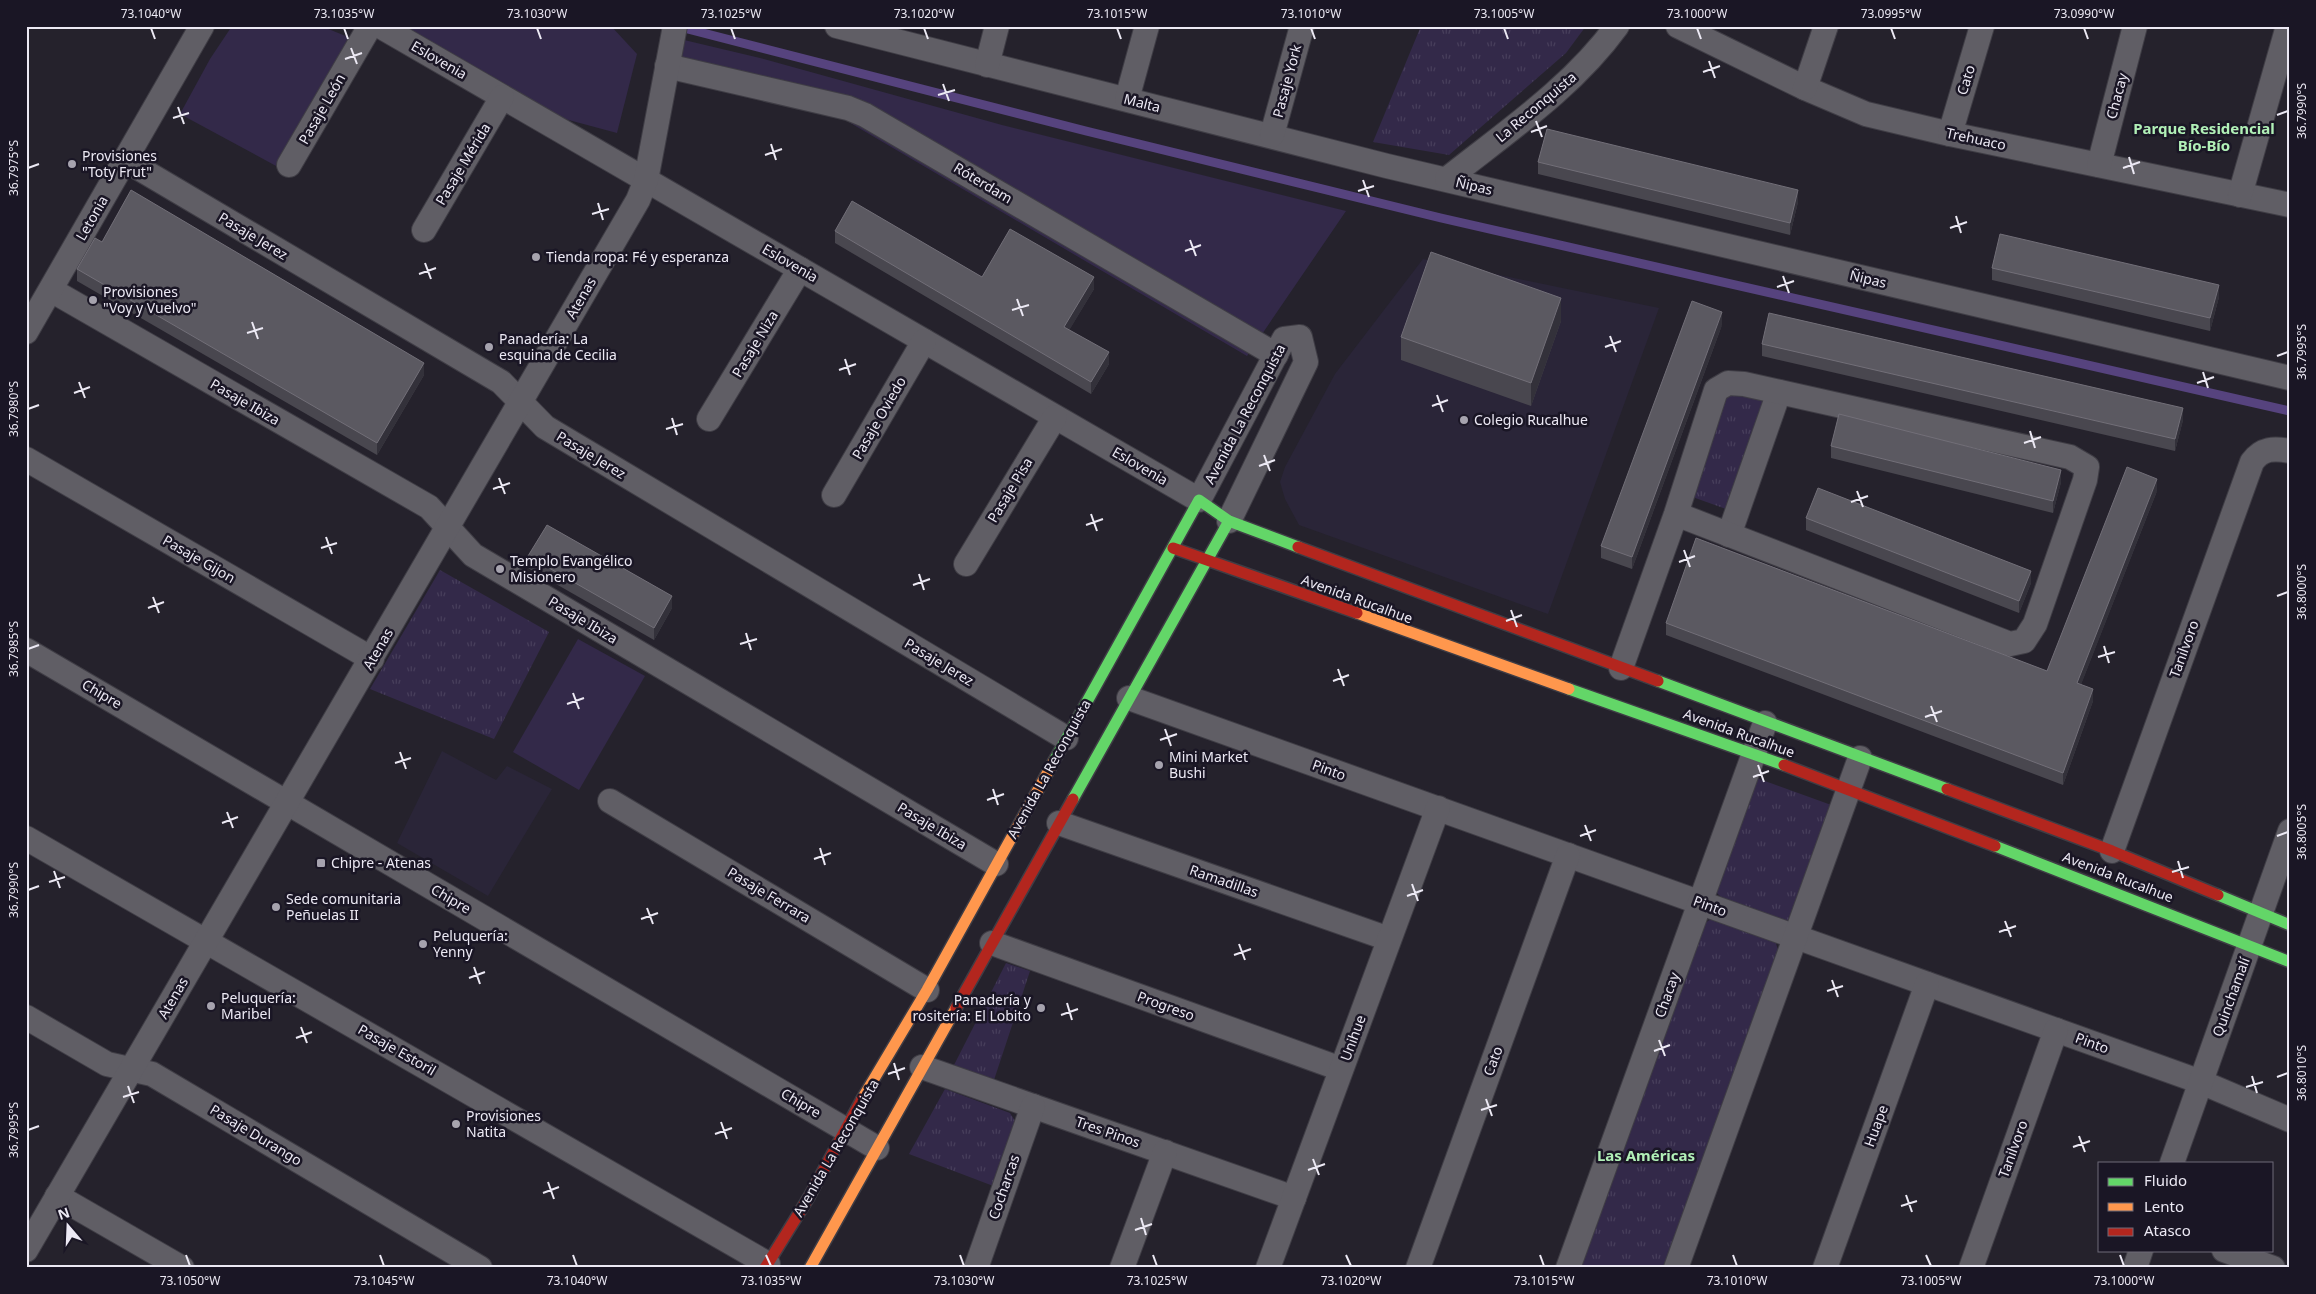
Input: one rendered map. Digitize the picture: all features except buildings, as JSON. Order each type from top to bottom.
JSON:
[{"type":"street","name":"Letonia","points":[[26,332],[202,26]]},
{"type":"street","name":"Pasaje León","points":[[289,165],[370,26]]},
{"type":"street","name":"Eslovenia","points":[[380,26],[1199,500]]},
{"type":"street","name":"Malta","points":[[839,26],[987,65],[1447,179]]},
{"type":"street","points":[[987,65],[997,26]]},
{"type":"street","points":[[1127,99],[1147,26]]},
{"type":"street","name":"Pasaje York","points":[[1272,136],[1302,26]]},
{"type":"street","name":"La Reconquista","points":[[1447,179],[1571,79],[1601,47],[1617,26]]},
{"type":"street","name":"Trehuaco","points":[[1678,26],[1805,88],[1866,114],[1950,134],[2290,205]]},
{"type":"street","points":[[1805,88],[1826,26]]},
{"type":"street","name":"Cato","points":[[1950,134],[1982,26]]},
{"type":"street","name":"Chacay","points":[[2099,165],[2135,26]]},
{"type":"street","points":[[2240,194],[2288,26]]},
{"type":"street","name":"Atenas","points":[[26,1250],[372,660],[638,200],[646,180],[674,34]]},
{"type":"street","name":"Róterdam","points":[[667,66],[848,108],[865,115],[1276,355]]},
{"type":"street","name":"Pasaje Mérida","points":[[424,230],[502,97]]},
{"type":"street","name":"Pasaje Jerez","points":[[125,160],[501,382],[545,427],[1066,738]]},
{"type":"street","name":"Ñipas","points":[[1447,179],[2290,378]]},
{"type":"street","name":"Pasaje Niza","points":[[709,419],[800,269]]},
{"type":"street","name":"Pasaje Ibiza","points":[[51,290],[429,507],[473,556],[996,864]]},
{"type":"street","name":"Avenida La Reconquista","points":[[767,1266],[809,1197],[845,1129],[927,990],[1173,548],[1284,339],[1300,337],[1306,362],[1207,561],[810,1268]]},
{"type":"street","name":"Pasaje Oviedo","points":[[834,495],[924,341]]},
{"type":"street","points":[[1621,668],[1676,514],[1716,390],[1728,383],[1779,392],[2070,457],[2087,467],[2085,480],[2035,624],[2024,641],[2010,644],[1676,514]]},
{"type":"street","points":[[1729,535],[1779,392]]},
{"type":"street","name":"Pasaje Pisa","points":[[966,564],[1055,417]]},
{"type":"street","name":"Tanilvoro","points":[[2112,852],[2252,462],[2263,451],[2271,449],[2290,451]]},
{"type":"street","name":"Pasaje Gijon","points":[[26,460],[372,660]]},
{"type":"street","name":"Avenida Rucalhue","points":[[1199,500],[1228,521],[2112,852],[2290,925]]},
{"type":"street","name":"Avenida Rucalhue","points":[[1173,548],[1849,788],[2290,962]]},
{"type":"street","name":"Chipre","points":[[26,650],[877,1148]]},
{"type":"street","name":"Pinto","points":[[1129,698],[2201,1082],[2290,1120]]},
{"type":"street","name":"Chacay","points":[[1568,1268],[1765,723]]},
{"type":"street","points":[[1676,1268],[1860,758]]},
{"type":"street","name":"Pasaje Ferrara","points":[[610,801],[927,990]]},
{"type":"street","name":"Unihue","points":[[1268,1268],[1438,808]]},
{"type":"street","name":"Ramadillas","points":[[1059,823],[1389,939]]},
{"type":"street","name":"Quinchamalí","points":[[2172,1162],[2290,831]]},
{"type":"street","name":"Pasaje Estoril","points":[[26,838],[767,1266]]},
{"type":"street","name":"Cato","points":[[1418,1268],[1568,855]]},
{"type":"street","name":"Progreso","points":[[992,943],[1341,1069]]},
{"type":"street","name":"Huape","points":[[1825,1268],[1927,984]]},
{"type":"street","name":"Pasaje Durango","points":[[26,1017],[107,1064],[152,1074],[480,1268]]},
{"type":"street","name":"Tanilvoro","points":[[1971,1268],[2056,1030]]},
{"type":"street","name":"Tres Pinos","points":[[922,1067],[1294,1198]]},
{"type":"street","name":"Cocharcas","points":[[976,1268],[1033,1106]]},
{"type":"street","points":[[1122,1268],[1165,1152]]},
{"type":"street","points":[[58,1196],[182,1268]]},
{"type":"street","points":[[2135,1268],[2140,1252]]},
{"type":"street","points":[[2229,1252],[2273,1268]]},
{"type":"shaded area","name":"Colegio Rucalhue","points":[[1423,259],[1659,308],[1548,614],[1299,525],[1285,499],[1280,482],[1285,467],[1335,374]]},
{"type":"shaded area","points":[[442,751],[496,780],[507,766],[552,789],[488,896],[397,843]]},
{"type":"green space","points":[[232,26],[321,26],[353,39],[278,167],[180,114],[210,59]]},
{"type":"green space","points":[[391,26],[611,26],[637,54],[617,133],[550,115]]},
{"type":"green space","points":[[1421,26],[1586,26],[1566,53],[1449,155],[1373,142]]},
{"type":"green space","points":[[663,35],[760,58],[1002,125],[1346,211],[1247,356],[847,121],[681,63]]},
{"type":"green space","points":[[1736,394],[1766,401],[1726,509],[1687,495],[1720,399]]},
{"type":"green space","points":[[440,570],[549,632],[494,739],[370,689]]},
{"type":"green space","points":[[578,639],[645,676],[579,790],[513,752]]},
{"type":"green space","points":[[1754,777],[1834,806],[1796,917],[1784,922],[1723,899],[1714,890]]},
{"type":"green space","points":[[1715,917],[1774,937],[1778,950],[1667,1268],[1579,1268],[1701,925]]},
{"type":"green space","points":[[1006,963],[1030,971],[993,1083],[953,1067]]},
{"type":"green space","points":[[945,1089],[1010,1113],[1017,1124],[996,1187],[909,1154]]},
{"type":"waterway","points":[[676,26],[1086,131],[1441,218],[2290,411]]},
{"type":"traffic: fast","points":[[1054,761],[1199,500],[1229,521],[1298,547]]},
{"type":"traffic: fast","points":[[1073,799],[1229,521]]},
{"type":"traffic: fast","points":[[1658,681],[1947,789]]},
{"type":"traffic: fast","points":[[1569,689],[1784,765]]},
{"type":"traffic: fast","points":[[1995,846],[2290,962]]},
{"type":"traffic: fast","points":[[2218,895],[2290,925]]},
{"type":"traffic: slow","points":[[1357,613],[1569,689]]},
{"type":"traffic: slow","points":[[862,1099],[927,990],[1054,761]]},
{"type":"traffic: slow","points":[[810,1268],[956,1008]]},
{"type":"traffic: jam","points":[[1298,547],[1658,681]]},
{"type":"traffic: jam","points":[[1173,548],[1357,613]]},
{"type":"traffic: jam","points":[[1784,765],[1995,846]]},
{"type":"traffic: jam","points":[[1947,789],[2112,851],[2218,895]]},
{"type":"traffic: jam","points":[[956,1008],[1073,799]]},
{"type":"traffic: jam","points":[[765,1268],[809,1197],[862,1099]]},
{"type":"place","name":"Provisiones \"Toty Frut\"","points":[[72,164]]},
{"type":"place","name":"Tienda ropa: Fé y esperanza","points":[[536,257]]},
{"type":"place","name":"Provisiones \"Voy y Vuelvo\"","points":[[93,300]]},
{"type":"place","name":"Panadería: La esquina de Cecilia","points":[[489,347]]},
{"type":"place","name":"Colegio Rucalhue","points":[[1464,420]]},
{"type":"place","name":"Templo Evangélico Misionero","points":[[500,569]]},
{"type":"place","name":"Mini Market Bushi","points":[[1159,765]]},
{"type":"place","name":"Chipre - Atenas","points":[[321,863]]},
{"type":"place","name":"Sede comunitaria Peñuelas II","points":[[276,907]]},
{"type":"place","name":"Peluquería: Yenny","points":[[423,944]]},
{"type":"place","name":"Peluquería: Maribel","points":[[211,1006]]},
{"type":"place","name":"Panadería y rositería: El Lobito","points":[[1041,1008]]},
{"type":"place","name":"Provisiones Natita","points":[[456,1124]]},
{"type":"district","name":"Parque Residencial Bío-Bío","points":[[2204,138]]},
{"type":"district","name":"Las Américas","points":[[1646,1156]]}]
